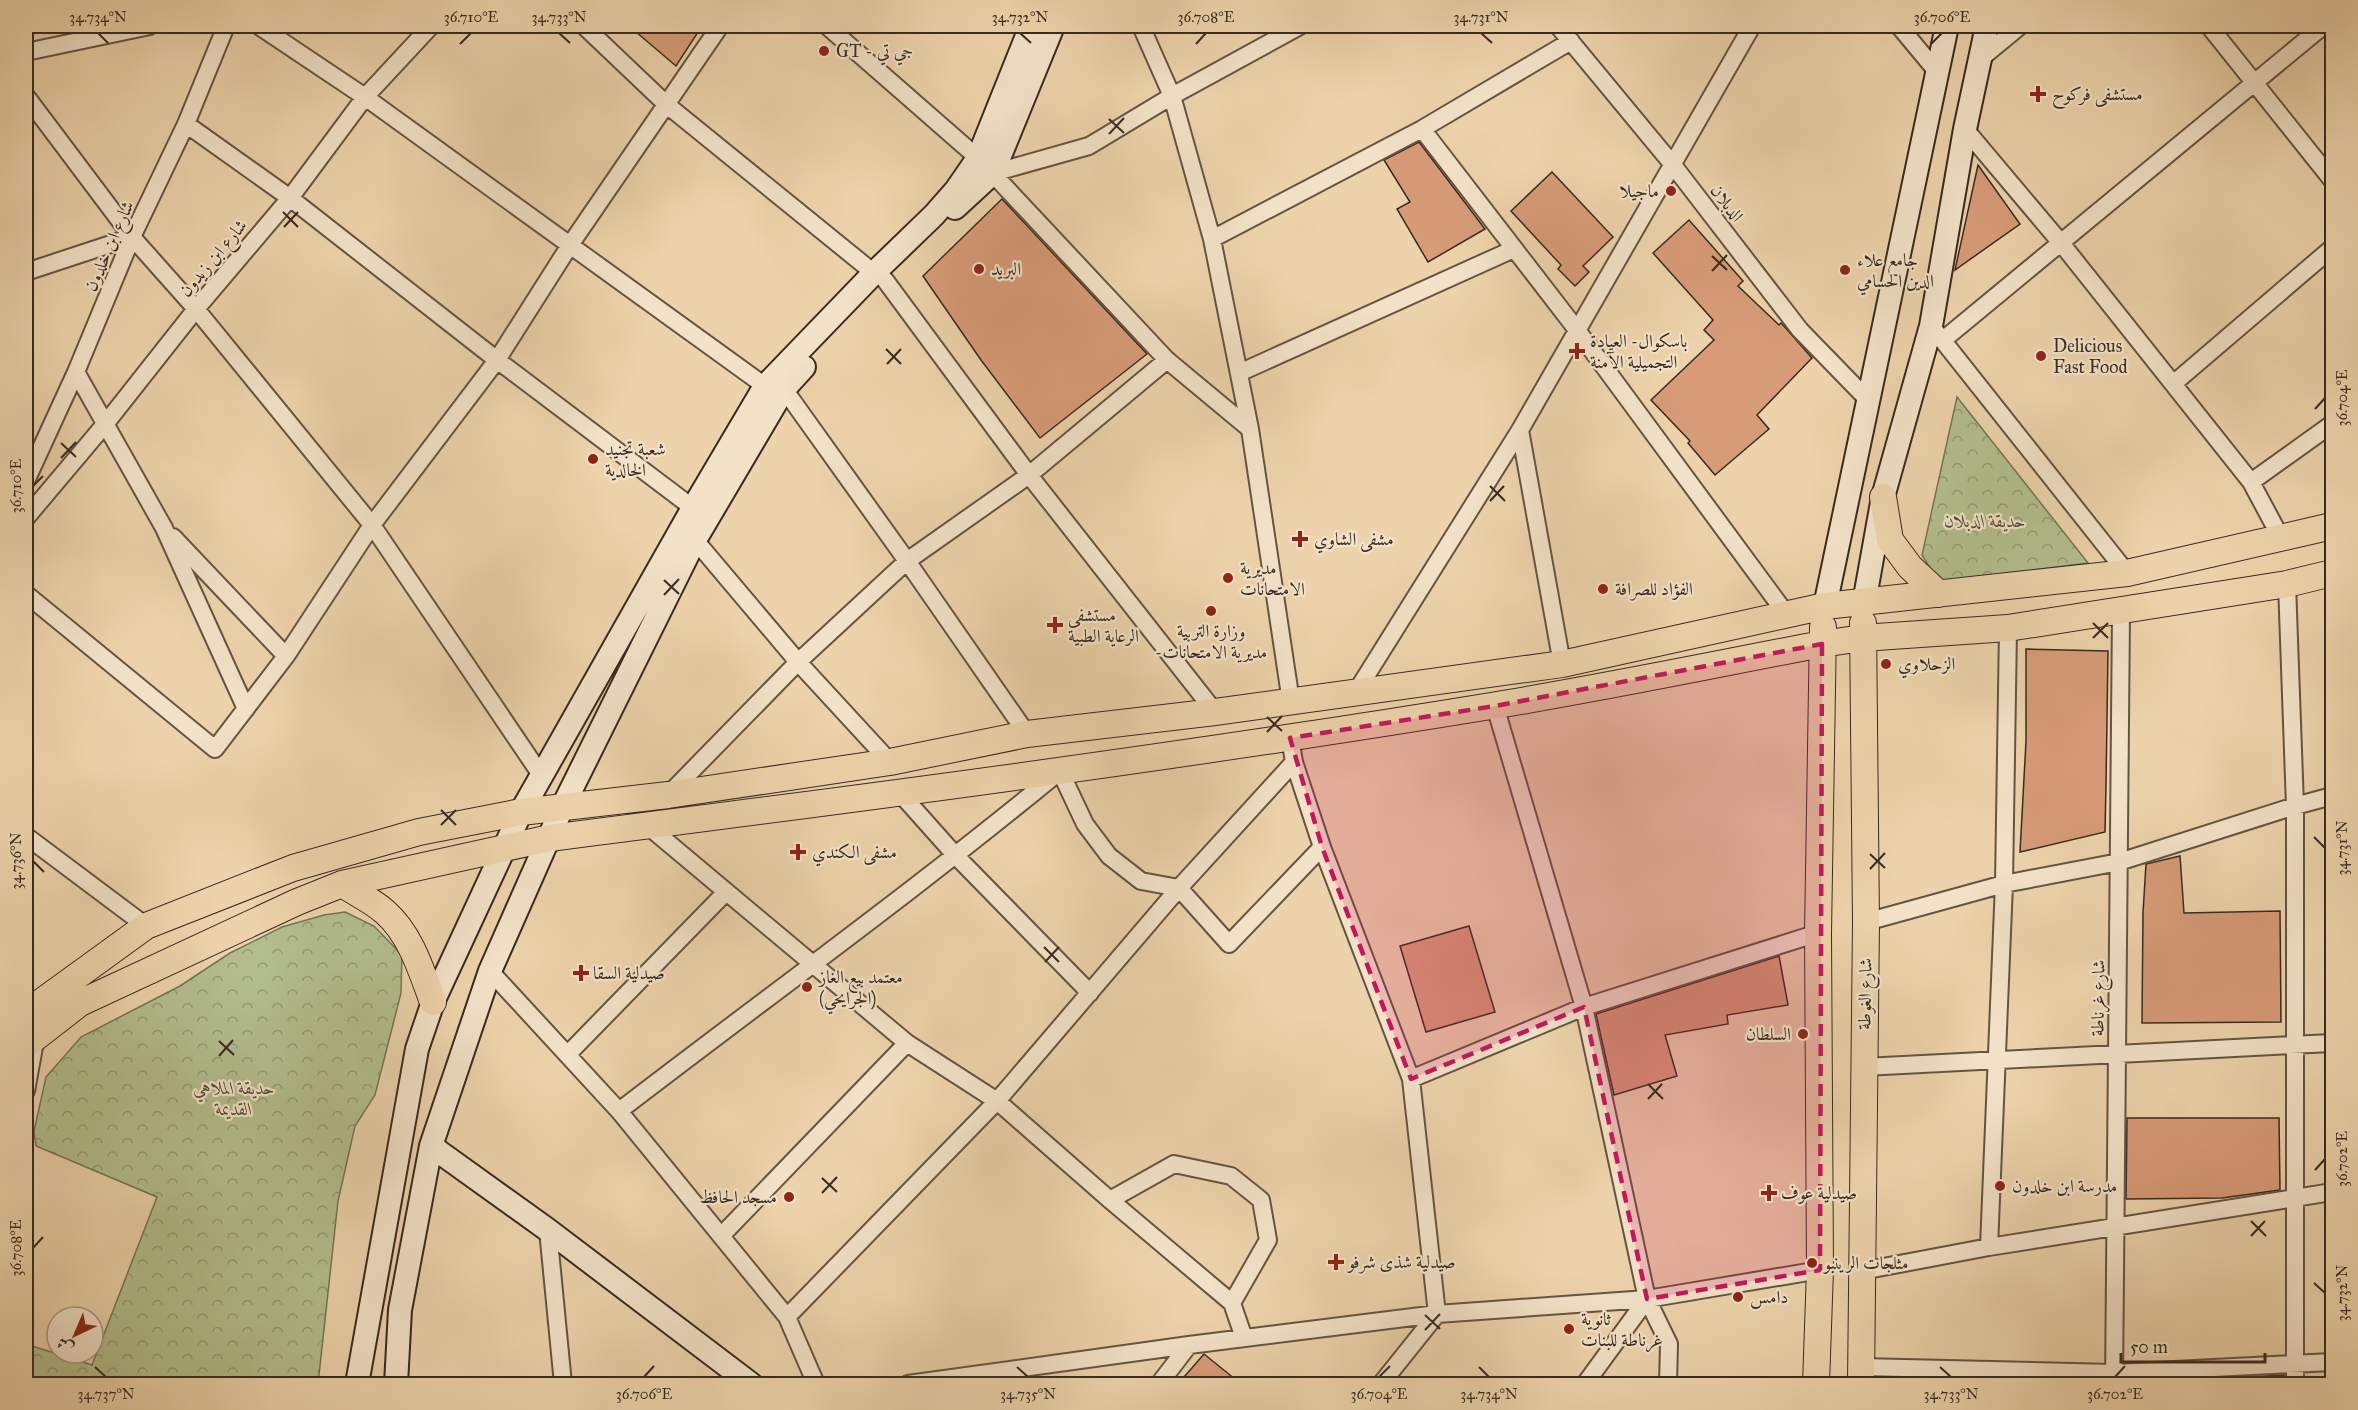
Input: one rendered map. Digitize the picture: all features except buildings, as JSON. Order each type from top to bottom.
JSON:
[{"type":"main road","points":[[986,166],[1031,26]]},
{"type":"main road","points":[[357,1384],[417,1049],[433,1002],[521,812],[693,508],[775,388],[880,277],[962,200],[986,166],[1053,26]]},
{"type":"main road","points":[[1816,1384],[1820,1270],[1818,933],[1822,644],[1826,606],[1947,26]]},
{"type":"main road","points":[[1864,603],[1884,497],[1937,333],[1965,129],[1987,26]]},
{"type":"main road","points":[[396,1384],[400,1310],[431,1146],[490,971],[562,808],[695,540],[775,388]]},
{"type":"main road","points":[[1884,497],[1890,540],[1910,567],[1939,594]]},
{"type":"main road","points":[[26,1013],[146,926],[293,868],[419,832],[521,812],[668,795],[890,762],[1027,734],[1215,712],[1562,664],[1826,606],[2127,573],[2332,526]]},
{"type":"main road","points":[[31,1041],[80,1003],[297,902],[342,884],[504,847],[550,838],[1060,771],[1292,750],[1495,706],[1822,644],[1863,638],[2008,628],[2287,584],[2332,573]]},
{"type":"main road","name":"شارع الغوطة","points":[[1861,1376],[1866,922],[1864,603]]},
{"type":"main road","points":[[342,884],[385,912],[401,930],[411,947],[433,1002]]},
{"type":"main road","points":[[431,1146],[548,1230],[751,1384]]},
{"type":"street","points":[[26,52],[150,26]]},
{"type":"street","name":"شارع ابن خلدون","points":[[26,481],[76,372],[132,237],[186,124],[226,26]]},
{"type":"street","points":[[260,26],[365,97],[570,245],[775,388],[908,561],[1027,734]]},
{"type":"street","name":"شارع ابن زيدون","points":[[26,518],[106,423],[196,309],[290,198],[365,97],[431,26]]},
{"type":"street","points":[[584,26],[667,105],[880,277],[1029,475],[1215,712]]},
{"type":"street","points":[[26,594],[215,749],[286,656],[372,525],[497,360],[570,245],[720,26]]},
{"type":"street","points":[[827,26],[986,166],[1167,360],[1250,429]]},
{"type":"street","points":[[1141,26],[1172,96],[1212,239],[1250,429],[1291,702]]},
{"type":"street","points":[[986,166],[1089,146],[1172,96],[1300,26]]},
{"type":"street","name":"الدبلان","points":[[1558,26],[1673,165],[1800,330],[1868,400]]},
{"type":"street","points":[[1356,692],[1520,430],[1752,26]]},
{"type":"street","points":[[1899,26],[1938,73]]},
{"type":"street","points":[[1980,59],[2020,26]]},
{"type":"street","points":[[2209,26],[2332,180]]},
{"type":"street","points":[[2127,573],[1937,333],[2061,243],[2323,26]]},
{"type":"street","points":[[1212,239],[1422,129],[1571,42]]},
{"type":"street","points":[[26,96],[132,237],[196,309],[372,525],[541,775]]},
{"type":"street","points":[[186,124],[290,198],[497,360],[693,508]]},
{"type":"street","points":[[1422,129],[1577,330],[1787,615]]},
{"type":"street","points":[[1965,129],[2061,243],[2251,482],[2281,538]]},
{"type":"street","points":[[26,272],[132,237]]},
{"type":"street","points":[[2173,384],[2332,248]]},
{"type":"street","points":[[1239,373],[1514,249]]},
{"type":"street","points":[[668,795],[798,662],[908,561],[1029,475],[1167,360]]},
{"type":"street","points":[[76,372],[164,528],[246,709]]},
{"type":"street","points":[[2251,482],[2332,424]]},
{"type":"street","points":[[1520,430],[1562,664]]},
{"type":"street","points":[[164,528],[286,656]]},
{"type":"street","points":[[695,540],[798,662],[890,762]]},
{"type":"street","points":[[2287,584],[2295,806],[2295,1384]]},
{"type":"street","name":"شارع غرناطة","points":[[2114,1379],[2121,612]]},
{"type":"street","points":[[1989,1247],[2004,884],[2008,628]]},
{"type":"street","points":[[1495,706],[1584,1007],[1647,1299],[1669,1344],[1668,1384]]},
{"type":"street","points":[[1292,750],[1322,847],[1412,1079],[1437,1314],[1381,1384]]},
{"type":"street","points":[[787,1317],[997,1101],[1179,888],[1292,750]]},
{"type":"street","points":[[619,1112],[956,856],[1060,771],[1085,824],[1109,856],[1141,881],[1179,888],[1229,944],[1322,847]]},
{"type":"street","points":[[899,792],[956,856],[1090,993]]},
{"type":"street","points":[[1866,922],[2004,884],[2119,862],[2332,796]]},
{"type":"street","points":[[648,825],[907,1043],[997,1101],[1232,1303],[1244,1338]]},
{"type":"street","points":[[26,836],[146,926]]},
{"type":"street","points":[[568,1054],[725,892]]},
{"type":"street","points":[[1412,1079],[1584,1007],[1818,933]]},
{"type":"street","points":[[490,971],[619,1112],[787,1317],[816,1384]]},
{"type":"street","points":[[26,1091],[31,1041]]},
{"type":"street","points":[[721,1236],[907,1043]]},
{"type":"street","points":[[1864,1067],[2332,1043]]},
{"type":"street","points":[[1110,1200],[1174,1164],[1231,1176],[1261,1200],[1268,1240],[1232,1303]]},
{"type":"street","points":[[1862,1271],[1989,1247],[2332,1192]]},
{"type":"street","points":[[548,1230],[563,1384]]},
{"type":"street","points":[[908,1384],[1437,1314],[1647,1299],[1820,1270]]},
{"type":"street","points":[[1585,1384],[1647,1299]]},
{"type":"street","points":[[1158,1384],[1190,1345]]},
{"type":"street","points":[[1861,1376],[2114,1379],[2332,1362]]},
{"type":"highlighted area","points":[[1822,644],[1820,1270],[1647,1299],[1584,1007],[1411,1079],[1322,847],[1290,738],[1495,706]]},
{"type":"green space","name":"حديقة الدبلان","points":[[1957,397],[2088,563],[1942,581],[1932,571],[1922,555]]},
{"type":"green space","name":"حديقة الملاهي القديمة","points":[[345,912],[374,926],[402,955],[401,993],[375,1095],[355,1126],[338,1201],[318,1384],[26,1384],[26,1344],[45,1350],[45,1365],[105,1365],[105,1331],[157,1197],[36,1146],[34,1131],[46,1077],[81,1037],[180,986],[230,953],[282,927],[324,915]]},
{"type":"place","name":"GT - جي تي","points":[[824,51]]},
{"type":"place","name":"مستشفى فركوح","points":[[2038,94]]},
{"type":"place","name":"ماجيلا","points":[[1671,191]]},
{"type":"place","name":"البريد","points":[[979,269]]},
{"type":"place","name":"جامع علاء الدين الحسامي","points":[[1845,270]]},
{"type":"place","name":"باسكوال- العيادة التجميلية الآمنة","points":[[1577,351]]},
{"type":"place","name":"Delicious Fast Food","points":[[2041,356]]},
{"type":"place","name":"شعبة تجنيد الخالدية","points":[[593,459]]},
{"type":"place","name":"مشفى الشاوي","points":[[1300,539]]},
{"type":"place","name":"مديرية الامتحانات","points":[[1228,578]]},
{"type":"place","name":"الفؤاد للصرافة","points":[[1603,589]]},
{"type":"place","name":"وزارة التربية -مديرية الامتحانات","points":[[1211,611]]},
{"type":"place","name":"مستشفى الرعاية الطبية","points":[[1055,625]]},
{"type":"place","name":"الزحلاوي","points":[[1886,664]]},
{"type":"place","name":"مشفى الكندي","points":[[798,852]]},
{"type":"place","name":"صيدلية السقا","points":[[581,973]]},
{"type":"place","name":"معتمد بيع الغاز (الجرايحي)","points":[[807,987]]},
{"type":"place","name":"السلطان","points":[[1803,1034]]},
{"type":"place","name":"مدرسة ابن خلدون","points":[[2000,1186]]},
{"type":"place","name":"صيدلية عوف","points":[[1769,1193]]},
{"type":"place","name":"مسجد الحافظ","points":[[789,1197]]},
{"type":"place","name":"صيدلية شذى شرفو","points":[[1336,1262]]},
{"type":"place","name":"مثلجات الرينبو","points":[[1812,1263]]},
{"type":"place","name":"دامس","points":[[1738,1297]]},
{"type":"place","name":"ثانوية غرناطة للبنات","points":[[1569,1329]]}]
